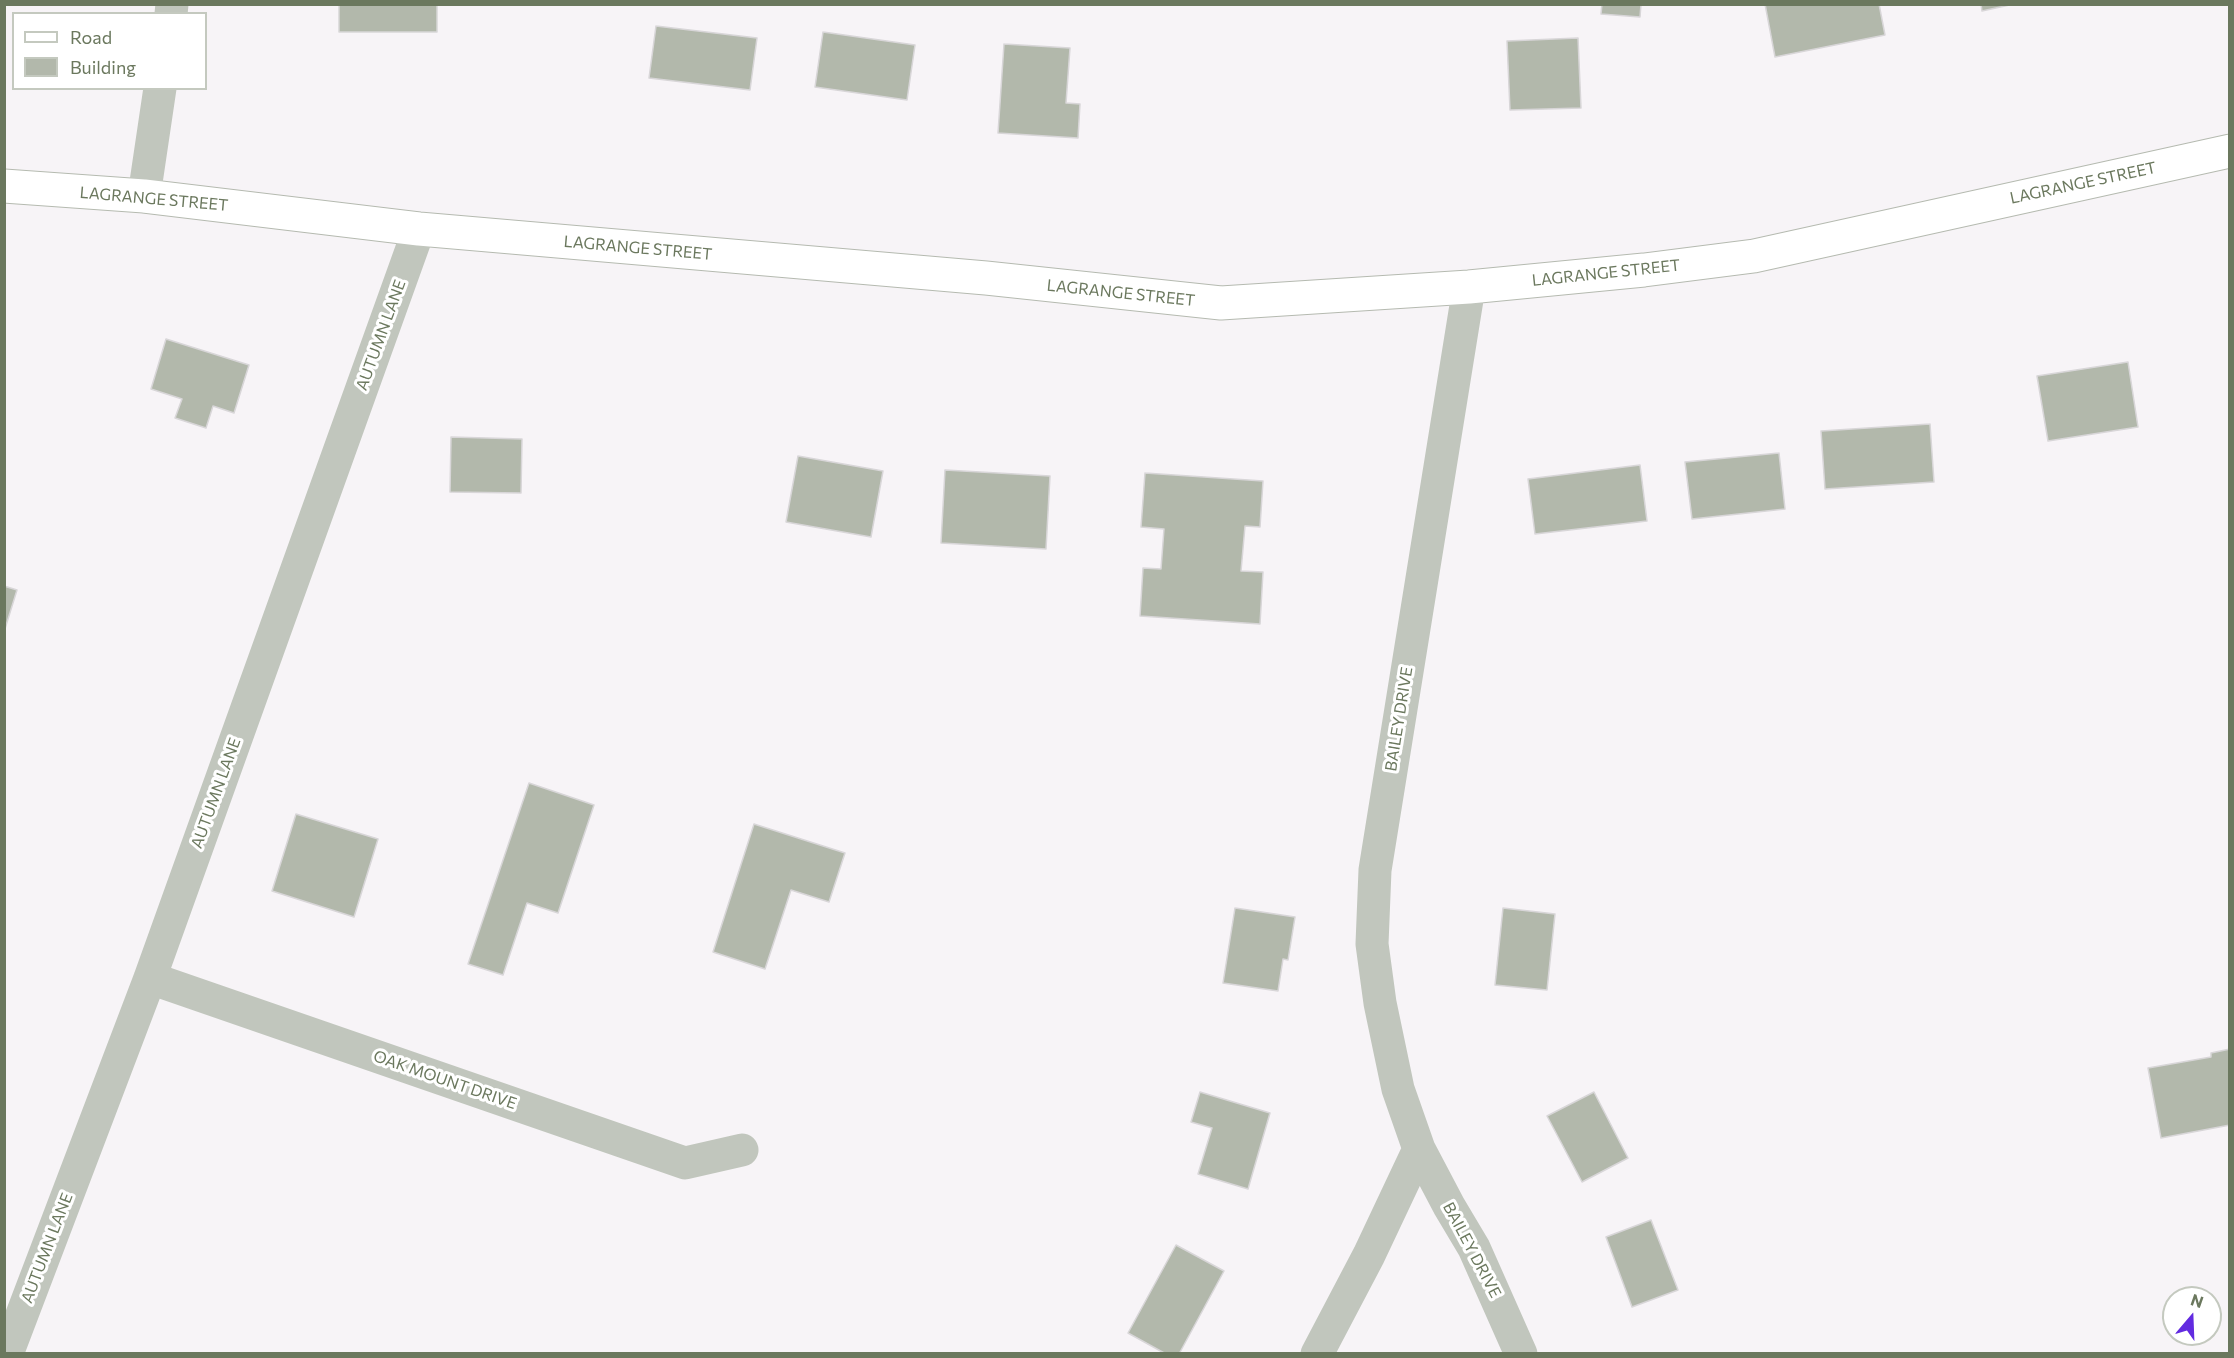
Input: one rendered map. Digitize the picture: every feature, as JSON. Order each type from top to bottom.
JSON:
[{"type":"street","points":[[144,196],[160,90]]},
{"type":"street","name":"LAGRANGE STREET","points":[[4,186],[144,196],[419,229],[986,278],[1221,303],[1469,287],[1644,270],[1754,256],[2229,151]]},
{"type":"street","name":"AUTUMN LANE","points":[[7,1353],[150,978],[419,229]]},
{"type":"street","name":"BAILEY DRIVE","points":[[1469,287],[1376,870],[1372,944],[1380,1003],[1398,1089],[1419,1149],[1474,1248],[1521,1353]]},
{"type":"street","name":"OAK MOUNT DRIVE","points":[[150,978],[685,1163],[742,1150]]},
{"type":"street","points":[[1317,1353],[1369,1255],[1419,1149]]},
{"type":"building","points":[[339,4],[437,4],[437,32],[339,32]]},
{"type":"building","points":[[1602,4],[1641,4],[1640,17],[1601,14]]},
{"type":"building","points":[[1765,4],[1879,4],[1885,35],[1775,57]]},
{"type":"building","points":[[1981,4],[2014,4],[1982,11]]},
{"type":"building","points":[[656,26],[757,38],[750,90],[649,78]]},
{"type":"building","points":[[823,32],[915,45],[907,100],[815,87]]},
{"type":"building","points":[[1578,38],[1581,108],[1510,110],[1507,41]]},
{"type":"building","points":[[1004,44],[1070,48],[1066,103],[1080,104],[1078,138],[998,133]]},
{"type":"building","points":[[166,339],[249,365],[234,413],[213,406],[206,428],[175,418],[182,399],[151,389]]},
{"type":"building","points":[[2128,362],[2138,427],[2048,441],[2037,376]]},
{"type":"building","points":[[1930,424],[1934,482],[1825,489],[1821,431]]},
{"type":"building","points":[[451,437],[522,439],[521,493],[450,492]]},
{"type":"building","points":[[1779,453],[1785,509],[1692,519],[1685,462]]},
{"type":"building","points":[[798,456],[883,471],[871,537],[786,522]]},
{"type":"building","points":[[1640,465],[1647,521],[1535,534],[1528,479]]},
{"type":"building","points":[[945,470],[1050,476],[1046,549],[941,543]]},
{"type":"building","points":[[1145,473],[1263,481],[1260,527],[1245,526],[1241,571],[1263,572],[1260,624],[1140,616],[1143,568],[1161,569],[1164,529],[1141,527]]},
{"type":"building","points":[[4,586],[17,590],[4,632]]},
{"type":"building","points":[[529,783],[594,805],[558,913],[527,903],[503,975],[468,964]]},
{"type":"building","points":[[296,814],[378,839],[354,917],[272,891]]},
{"type":"building","points":[[754,824],[845,853],[829,902],[791,890],[765,969],[713,952]]},
{"type":"building","points":[[1235,908],[1295,917],[1288,960],[1283,959],[1278,991],[1223,983]]},
{"type":"building","points":[[1503,908],[1555,914],[1547,990],[1495,985]]},
{"type":"building","points":[[2230,1049],[2230,1125],[2161,1138],[2148,1068],[2211,1057],[2211,1053]]},
{"type":"building","points":[[1200,1092],[1270,1113],[1248,1189],[1198,1174],[1212,1128],[1191,1122]]},
{"type":"building","points":[[1594,1092],[1628,1158],[1582,1182],[1547,1116]]},
{"type":"building","points":[[1651,1220],[1678,1290],[1632,1307],[1606,1237]]},
{"type":"building","points":[[1176,1245],[1224,1271],[1179,1354],[1166,1354],[1128,1333]]}]
